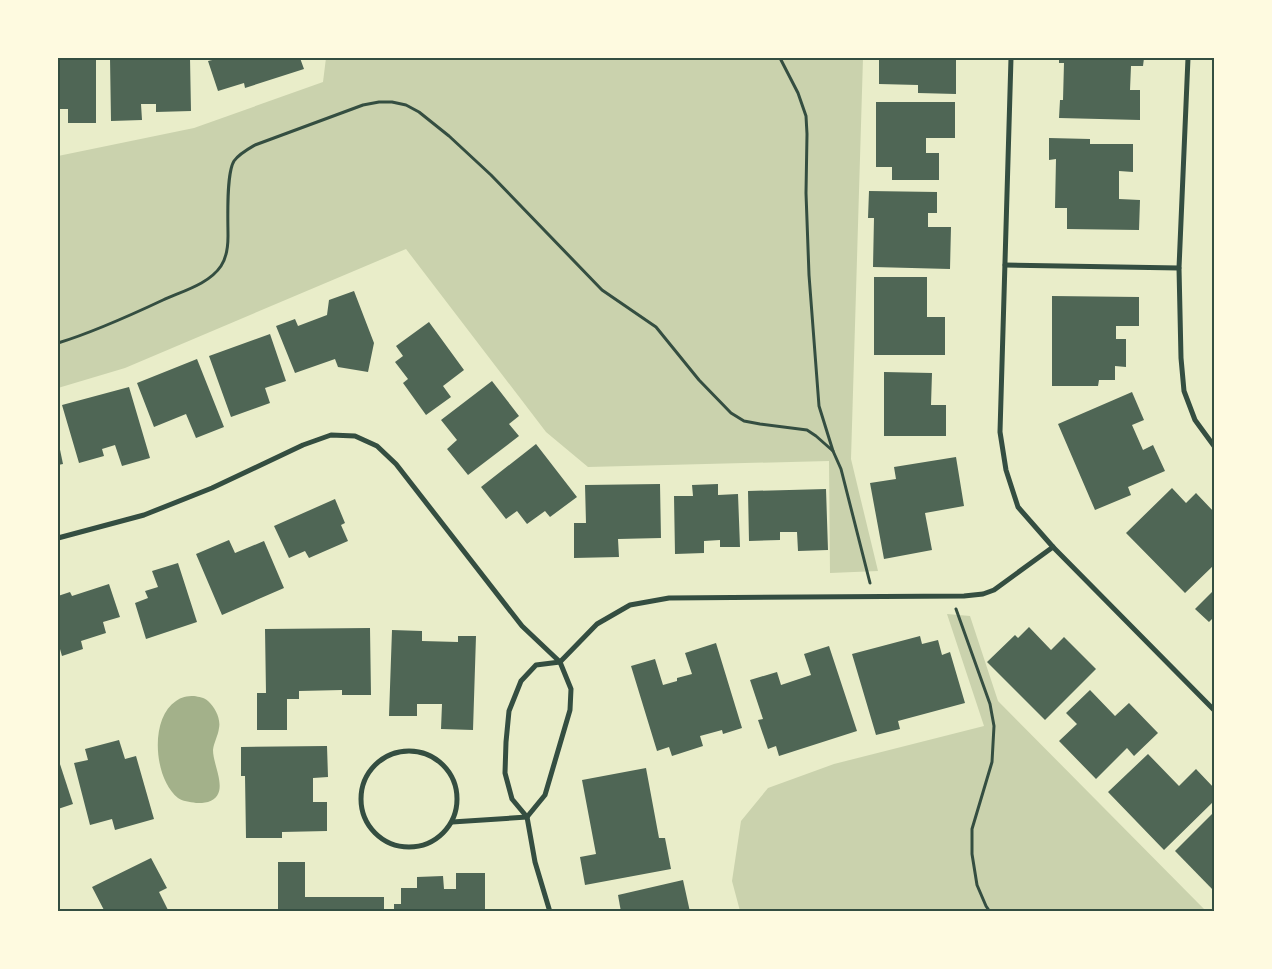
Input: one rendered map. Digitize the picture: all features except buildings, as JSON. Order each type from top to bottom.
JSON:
[{"type":"street","points":[[1010,58],[1000,432],[1006,470],[1018,508],[1053,548],[1214,710]]},
{"type":"street","points":[[1188,58],[1179,268],[1181,358],[1184,391],[1195,420],[1214,446]]},
{"type":"street","points":[[1005,265],[1179,268]]},
{"type":"street","points":[[58,538],[144,515],[212,488],[303,445],[331,435],[355,436],[378,446],[396,464],[522,626],[560,662],[571,689],[570,710],[545,795],[527,817],[452,822],[442,835],[428,844],[412,848],[396,846],[381,839],[369,828],[362,813],[360,797],[364,781],[372,767],[384,757],[399,751],[414,751],[430,755],[443,764],[452,777],[457,792],[457,807],[452,822]]},
{"type":"street","points":[[550,912],[535,862],[527,817],[512,799],[505,773],[509,711],[521,681],[536,665],[560,662],[597,624],[630,605],[669,598],[964,596],[983,594],[994,590],[1053,548]]},
{"type":"path","points":[[780,58],[798,93],[806,116],[808,134],[806,193],[809,275],[819,406],[833,451],[841,469],[869,579],[873,584]]},
{"type":"path","points":[[58,343],[114,323],[201,283],[214,274],[222,264],[228,244],[229,179],[231,168],[235,160],[245,151],[255,145],[363,105],[392,102],[406,105],[419,112],[449,136],[491,175],[602,290],[656,327],[699,380],[731,413],[744,421],[807,430],[833,451]]},
{"type":"path","points":[[957,611],[990,704],[994,726],[992,762],[972,829],[972,854],[977,886],[990,912]]},
{"type":"shaded area","points":[[326,58],[863,58],[851,459],[878,571],[830,573],[829,461],[588,467],[546,432],[406,249],[125,368],[58,388],[58,156],[194,128],[323,82]]},
{"type":"shaded area","points":[[947,614],[970,616],[998,701],[1206,911],[740,911],[732,881],[741,821],[768,788],[834,764],[984,726]]},
{"type":"shaded area","points":[[194,696],[201,697],[211,704],[217,713],[219,721],[213,750],[220,787],[215,798],[204,803],[182,800],[170,789],[160,764],[158,749],[158,735],[167,710],[176,701]]}]
